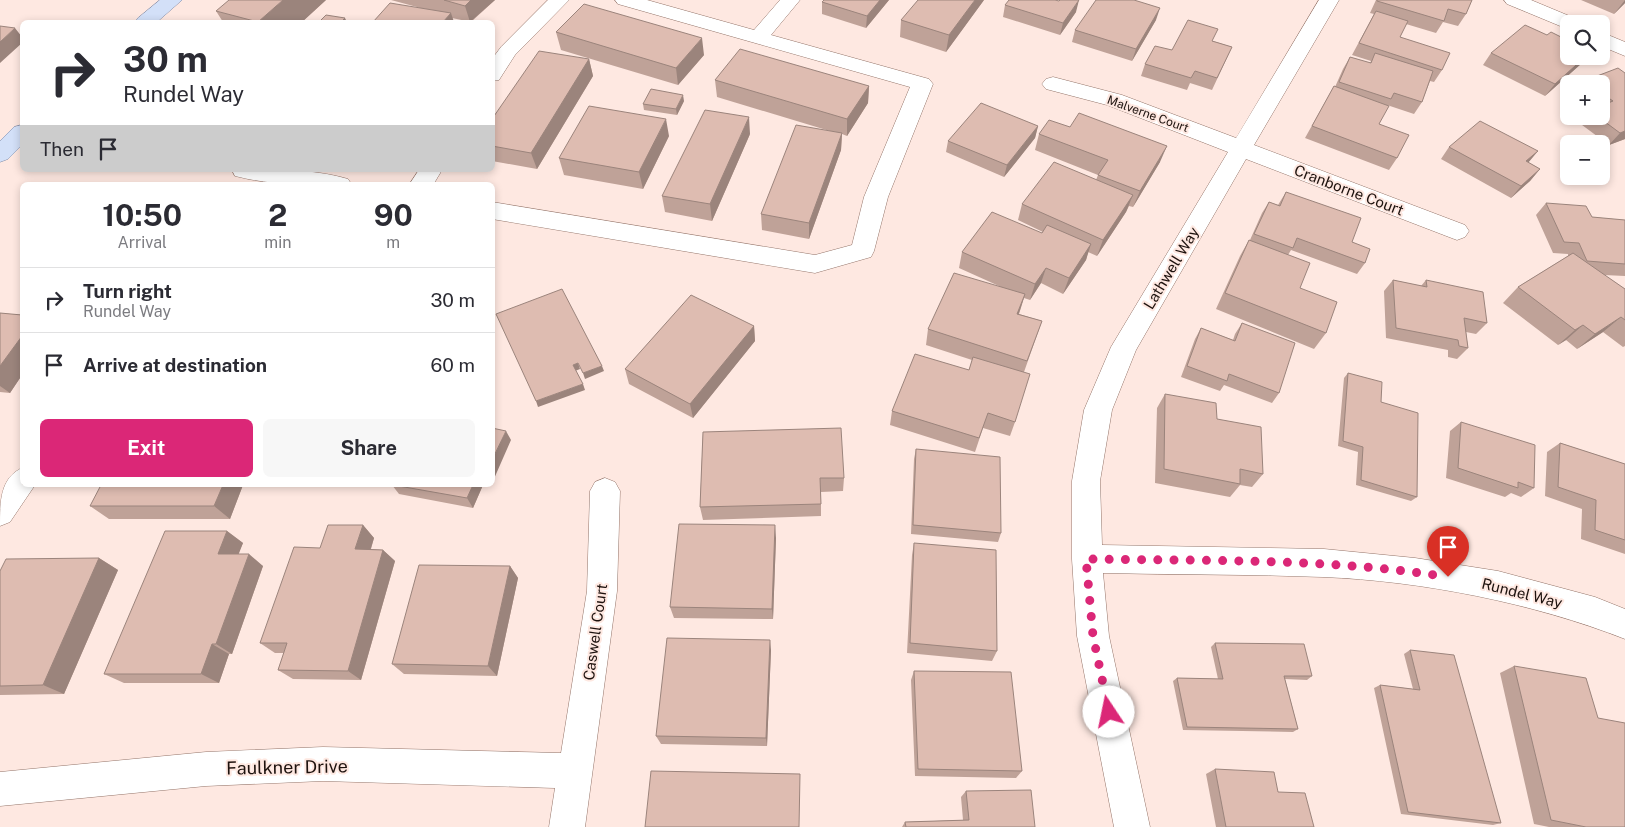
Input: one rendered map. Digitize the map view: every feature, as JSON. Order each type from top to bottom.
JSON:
[{"type":"main road","points":[[147,20],[172,0]]},
{"type":"main road","points":[[0,154],[20,136]]},
{"type":"street","points":[[495,70],[508,50],[559,0]]},
{"type":"street","points":[[495,211],[815,264],[862,250],[876,197],[922,84],[625,0]]},
{"type":"street","points":[[758,38],[790,0]]},
{"type":"street","name":"Lathwell Way","points":[[1132,827],[1093,636],[1086,559],[1086,481],[1098,410],[1124,347],[1328,0]]},
{"type":"street","points":[[1514,0],[1560,19]]},
{"type":"street","points":[[1610,42],[1625,50]]},
{"type":"street","name":"Malverne Court","points":[[1053,84],[1114,100],[1242,149]]},
{"type":"street","name":"Cranborne Court","points":[[1242,149],[1457,231]]},
{"type":"street","points":[[256,172],[321,182]]},
{"type":"street","points":[[0,513],[20,484]]},
{"type":"street","name":"Caswell Court","points":[[567,827],[602,591],[605,491]]},
{"type":"street","name":"Rundel Way","points":[[1086,559],[1324,563],[1415,572],[1498,586],[1595,612],[1625,624]]},
{"type":"street","name":"Faulkner Drive","points":[[0,789],[206,769],[323,764],[575,771]]},
{"type":"building","points":[[229,0],[283,0],[260,20],[250,20],[216,11]]},
{"type":"building","points":[[444,0],[471,0],[465,6]]},
{"type":"building","points":[[824,0],[880,0],[867,16],[822,2]]},
{"type":"building","points":[[918,0],[975,0],[949,35],[901,20]]},
{"type":"building","points":[[1009,0],[1079,0],[1063,23],[1005,5]]},
{"type":"building","points":[[1096,0],[1134,0],[1160,8],[1136,49],[1075,30]]},
{"type":"building","points":[[1377,0],[1472,0],[1466,14],[1448,9],[1444,21]]},
{"type":"building","points":[[390,3],[451,13],[445,20],[375,20]]},
{"type":"building","points":[[584,4],[702,38],[676,68],[556,32]]},
{"type":"building","points":[[1376,11],[1408,21],[1400,37],[1450,53],[1442,70],[1359,43]]},
{"type":"building","points":[[326,15],[345,18],[343,20],[321,20]]},
{"type":"building","points":[[1188,20],[1218,29],[1212,41],[1232,47],[1217,78],[1195,71],[1191,78],[1145,64],[1155,46],[1172,50]]},
{"type":"building","points":[[1525,25],[1547,35],[1551,32],[1560,36],[1560,65],[1576,65],[1565,75],[1560,75],[1560,79],[1555,84],[1491,53]]},
{"type":"building","points":[[0,26],[15,28],[0,42]]},
{"type":"building","points":[[740,49],[869,86],[847,119],[715,80]]},
{"type":"building","points":[[539,51],[589,59],[531,153],[495,147],[495,115]]},
{"type":"building","points":[[1375,53],[1433,71],[1422,102],[1394,93],[1391,99],[1339,82],[1350,57],[1371,63]]},
{"type":"building","points":[[1618,68],[1625,73],[1625,131],[1620,133],[1609,125],[1610,102],[1613,101],[1610,99],[1610,75],[1600,75]]},
{"type":"building","points":[[1334,86],[1389,106],[1379,124],[1409,135],[1397,158],[1312,126]]},
{"type":"building","points":[[651,89],[683,95],[676,109],[643,104]]},
{"type":"building","points":[[981,103],[1038,126],[1007,165],[948,141]]},
{"type":"building","points":[[589,106],[666,119],[639,172],[559,158]]},
{"type":"building","points":[[705,110],[749,117],[710,204],[662,196]]},
{"type":"building","points":[[1079,113],[1167,146],[1140,191],[1098,175],[1108,160],[1039,134],[1049,120],[1070,127]]},
{"type":"building","points":[[1480,121],[1538,151],[1526,161],[1540,169],[1521,186],[1449,147]]},
{"type":"building","points":[[796,125],[842,133],[809,223],[761,214]]},
{"type":"building","points":[[1054,162],[1133,195],[1103,240],[1022,204]]},
{"type":"building","points":[[1286,192],[1361,218],[1352,242],[1370,249],[1365,263],[1297,238],[1293,248],[1254,234],[1269,202],[1280,206]]},
{"type":"building","points":[[1546,203],[1586,206],[1592,217],[1625,220],[1625,264],[1587,261],[1579,243],[1564,242]]},
{"type":"building","points":[[992,212],[1042,233],[1047,225],[1091,244],[1069,278],[1046,268],[1035,284],[962,252]]},
{"type":"building","points":[[1249,240],[1310,263],[1300,288],[1337,302],[1326,333],[1225,293]]},
{"type":"building","points":[[1573,253],[1625,289],[1625,320],[1621,317],[1595,334],[1583,325],[1575,330],[1518,287]]},
{"type":"building","points":[[954,273],[1025,294],[1017,314],[1042,321],[1027,361],[928,329]]},
{"type":"building","points":[[1393,280],[1427,287],[1426,280],[1483,292],[1487,323],[1464,318],[1468,348],[1459,346],[1458,340],[1396,328]]},
{"type":"building","points":[[562,289],[602,366],[583,373],[578,363],[573,365],[583,384],[536,401],[496,314]]},
{"type":"building","points":[[691,295],[754,326],[690,404],[625,369]]},
{"type":"building","points":[[0,313],[20,315],[20,339],[0,366]]},
{"type":"building","points":[[1242,323],[1295,343],[1279,393],[1229,374],[1227,381],[1187,366],[1201,328],[1235,341]]},
{"type":"building","points":[[915,354],[969,370],[973,357],[1030,374],[1015,422],[988,413],[979,438],[892,411]]},
{"type":"building","points":[[1348,373],[1382,382],[1381,402],[1418,413],[1417,497],[1361,480],[1363,447],[1343,441]]},
{"type":"building","points":[[1165,394],[1216,403],[1217,419],[1261,427],[1263,474],[1240,469],[1240,484],[1164,469]]},
{"type":"building","points":[[1461,422],[1535,445],[1534,488],[1518,482],[1518,488],[1458,468]]},
{"type":"building","points":[[841,428],[844,478],[820,478],[821,504],[700,507],[703,432]]},
{"type":"building","points":[[495,429],[506,431],[495,454]]},
{"type":"building","points":[[1560,443],[1625,464],[1625,540],[1595,530],[1596,500],[1558,487]]},
{"type":"building","points":[[916,449],[1000,457],[1001,533],[913,525]]},
{"type":"building","points":[[100,487],[222,487],[214,506],[90,506]]},
{"type":"building","points":[[404,487],[472,487],[467,498]]},
{"type":"building","points":[[679,524],[775,525],[772,609],[670,607]]},
{"type":"building","points":[[328,525],[363,525],[355,549],[383,550],[348,671],[278,670],[287,643],[260,643],[294,547],[320,548]]},
{"type":"building","points":[[165,531],[227,531],[218,554],[249,554],[216,644],[212,644],[201,674],[104,674]]},
{"type":"building","points":[[914,543],[996,550],[997,651],[910,643]]},
{"type":"building","points":[[99,558],[43,685],[0,686],[0,571],[6,559]]},
{"type":"building","points":[[419,565],[510,566],[488,666],[392,664]]},
{"type":"building","points":[[667,638],[770,640],[766,738],[656,736]]},
{"type":"building","points":[[1215,643],[1304,644],[1312,676],[1284,676],[1298,729],[1187,727],[1177,678],[1223,679]]},
{"type":"building","points":[[1410,650],[1454,655],[1501,823],[1408,812],[1380,685],[1420,690]]},
{"type":"building","points":[[1514,666],[1586,678],[1598,718],[1625,723],[1625,827],[1586,827],[1551,820]]},
{"type":"building","points":[[914,671],[1011,672],[1022,771],[918,769]]},
{"type":"building","points":[[1215,769],[1274,772],[1278,792],[1305,793],[1314,827],[1226,827]]},
{"type":"building","points":[[651,771],[800,774],[799,827],[645,827]]},
{"type":"building","points":[[1031,790],[1035,827],[906,827],[905,822],[969,820],[966,791]]},
{"type":"route","points":[[1109,712],[1093,636],[1086,559],[1324,563],[1448,577]]}]
